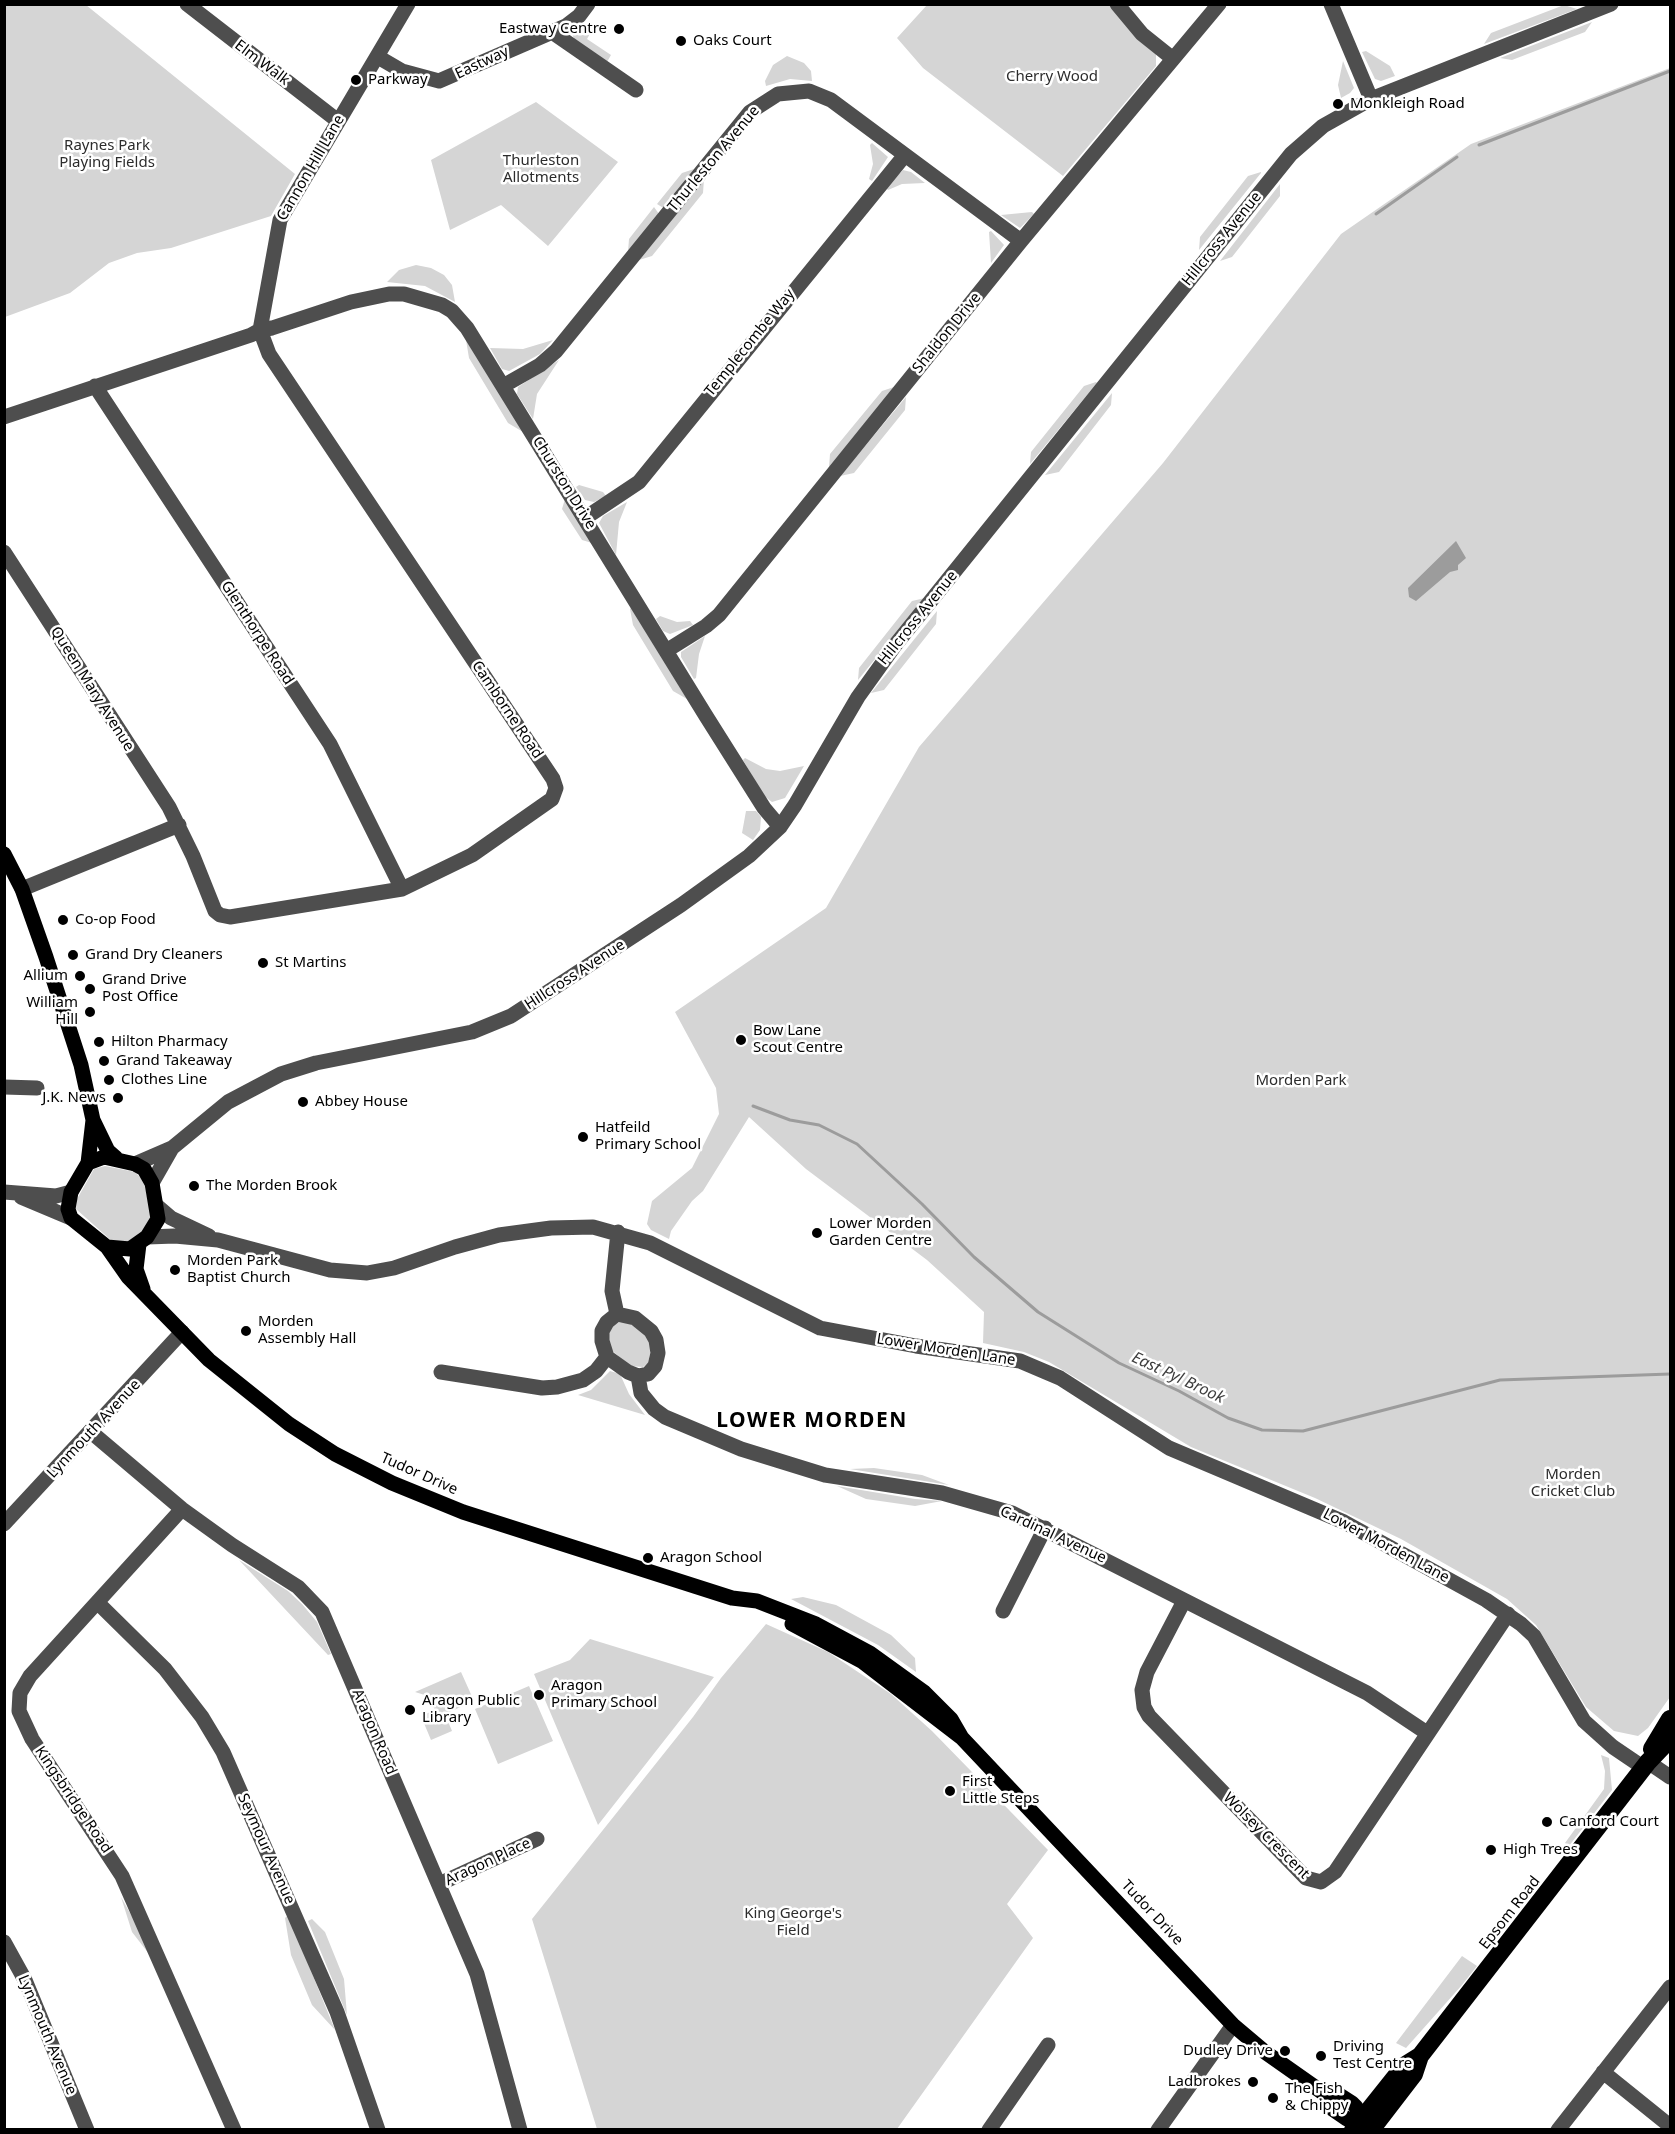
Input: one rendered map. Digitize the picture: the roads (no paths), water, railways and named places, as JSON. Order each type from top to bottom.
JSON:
[{"type":"highway","name":"Epsom Road","points":[[1646,1765],[1653,1745],[1671,1719]]},
{"type":"highway","name":"Epsom Road","points":[[1367,2127],[1414,2074],[1420,2056],[1646,1765],[1671,1740]]},
{"type":"main road","points":[[4,854],[22,889],[78,1055],[93,1120],[108,1151],[116,1158]]},
{"type":"main road","points":[[88,1163],[104,1157],[116,1158],[144,1169],[152,1182],[158,1219],[143,1240],[119,1250],[106,1247],[71,1218],[68,1209],[71,1192],[88,1163],[93,1120]]},
{"type":"main road","name":"Tudor Drive","points":[[143,1240],[136,1269],[144,1292]]},
{"type":"main road","name":"Tudor Drive","points":[[106,1247],[128,1277],[242,1389],[289,1425],[334,1454],[392,1483],[487,1521],[732,1598],[757,1601],[792,1613],[840,1635],[870,1653],[924,1692],[951,1719],[962,1738],[1233,2025],[1265,2052],[1329,2097],[1332,2109],[1347,2119],[1367,2127]]},
{"type":"street","name":"Elm Walk","points":[[187,4],[338,122]]},
{"type":"street","name":"Cannon Hill Lane","points":[[260,330],[278,226],[408,4]]},
{"type":"street","name":"Eastway","points":[[378,57],[402,71],[439,81],[574,21],[588,4]]},
{"type":"street","points":[[1117,4],[1142,34],[1172,58]]},
{"type":"street","name":"Shaldon Drive","points":[[666,651],[719,615],[1021,241],[1219,4]]},
{"type":"street","points":[[1331,4],[1371,99]]},
{"type":"street","name":"Hillcross Avenue","points":[[135,1164],[172,1148],[228,1102],[281,1074],[316,1063],[472,1032],[511,1016],[749,856],[780,827],[871,677],[1203,261],[1306,140],[1342,114],[1371,99],[1611,4]]},
{"type":"street","points":[[552,32],[636,90]]},
{"type":"street","name":"Thurleston Avenue","points":[[503,386],[540,365],[556,351],[750,112],[764,100],[792,91],[824,96],[1021,241]]},
{"type":"street","name":"Templecombe Way","points":[[585,518],[639,482],[904,155]]},
{"type":"street","name":"Churston Drive","points":[[260,330],[389,294],[417,296],[442,305],[461,319],[764,808],[780,827]]},
{"type":"street","points":[[4,417],[251,335],[260,330]]},
{"type":"street","name":"Camborne Road","points":[[230,917],[402,890],[486,847],[552,799],[555,784],[269,354],[260,330]]},
{"type":"street","name":"Glenthorpe Road","points":[[95,386],[330,744],[402,890]]},
{"type":"street","name":"Queen Mary Avenue","points":[[4,552],[179,825],[215,911],[230,917]]},
{"type":"street","points":[[22,889],[179,825]]},
{"type":"street","points":[[4,1087],[37,1088]]},
{"type":"street","name":"Hillcross Avenue","points":[[152,1182],[172,1148]]},
{"type":"street","points":[[10,1193],[56,1196],[71,1192]]},
{"type":"street","points":[[10,1193],[71,1218]]},
{"type":"street","name":"Lower Morden Lane","points":[[157,1206],[171,1218],[218,1240]]},
{"type":"street","name":"Lower Morden Lane","points":[[143,1240],[175,1236],[218,1240],[330,1270],[367,1273],[394,1268],[455,1246],[514,1232],[575,1226],[618,1232],[666,1250],[820,1329],[916,1346],[999,1356],[1039,1368],[1060,1378],[1169,1448],[1344,1522],[1508,1614],[1534,1636],[1584,1721],[1613,1747],[1671,1777]]},
{"type":"street","points":[[616,1314],[612,1291],[618,1232]]},
{"type":"street","points":[[616,1314],[635,1318],[651,1331],[656,1340],[658,1353],[655,1366],[648,1374],[638,1376],[628,1372],[607,1357],[602,1341],[602,1331],[607,1322],[616,1314]]},
{"type":"street","name":"Lynmouth Avenue","points":[[4,1524],[182,1332]]},
{"type":"street","points":[[441,1372],[542,1388],[557,1387],[583,1380],[596,1371],[607,1357]]},
{"type":"street","name":"Cardinal Avenue","points":[[638,1376],[641,1393],[654,1410],[665,1417],[741,1449],[825,1475],[966,1498],[1012,1513],[1373,1697],[1428,1733]]},
{"type":"street","name":"Aragon Road","points":[[91,1432],[182,1509],[232,1545],[298,1587],[322,1612],[477,1974],[520,2130]]},
{"type":"street","name":"Kingsbridge Road","points":[[182,1509],[30,1676],[20,1693],[19,1712],[32,1739],[122,1876],[234,2130]]},
{"type":"street","points":[[1003,1611],[1045,1528]]},
{"type":"street","name":"Wolsey Crescent","points":[[1184,1601],[1147,1672],[1142,1690],[1144,1707],[1149,1716],[1306,1878],[1321,1882],[1335,1872],[1508,1614]]},
{"type":"street","name":"Seymour Avenue","points":[[98,1603],[165,1670],[202,1718],[223,1752],[337,2012],[353,2052],[378,2130]]},
{"type":"street","name":"Aragon Place","points":[[439,1884],[537,1839]]},
{"type":"street","name":"Lynmouth Avenue","points":[[4,1942],[25,1980],[87,2130]]},
{"type":"street","points":[[1558,2130],[1671,1987]]},
{"type":"street","points":[[1158,2130],[1233,2025]]},
{"type":"street","points":[[988,2130],[1048,2045]]},
{"type":"street","points":[[1603,2072],[1671,2126]]},
{"type":"waterway","points":[[1479,145],[1670,71]]},
{"type":"waterway","points":[[1376,214],[1457,157]]},
{"type":"waterway","name":"East Pyl Brook","points":[[753,1106],[790,1120],[819,1125],[857,1144],[922,1204],[974,1257],[1038,1312],[1119,1363],[1179,1391],[1228,1418],[1262,1430],[1303,1431],[1500,1380],[1670,1374]]},
{"type":"place","name":"Eastway Centre","points":[[619,29]]},
{"type":"place","name":"Oaks Court","points":[[681,41]]},
{"type":"place","name":"Parkway","points":[[356,80]]},
{"type":"place","name":"Monkleigh Road","points":[[1338,104]]},
{"type":"place","name":"Co-op Food","points":[[63,920]]},
{"type":"place","name":"Grand Dry Cleaners","points":[[73,955]]},
{"type":"place","name":"St Martins","points":[[263,963]]},
{"type":"place","name":"Allium","points":[[80,976]]},
{"type":"place","name":"Grand Drive Post Office","points":[[90,989]]},
{"type":"place","name":"William Hill","points":[[90,1012]]},
{"type":"place","name":"Bow Lane Scout Centre","points":[[741,1040]]},
{"type":"place","name":"Hilton Pharmacy","points":[[99,1042]]},
{"type":"place","name":"Grand Takeaway","points":[[104,1061]]},
{"type":"place","name":"Clothes Line","points":[[109,1080]]},
{"type":"place","name":"J.K. News","points":[[118,1098]]},
{"type":"place","name":"Abbey House","points":[[303,1102]]},
{"type":"place","name":"Hatfeild Primary School","points":[[583,1137]]},
{"type":"place","name":"The Morden Brook","points":[[194,1186]]},
{"type":"place","name":"Lower Morden Garden Centre","points":[[817,1233]]},
{"type":"place","name":"Morden Park Baptist Church","points":[[175,1270]]},
{"type":"place","name":"Morden Assembly Hall","points":[[246,1331]]},
{"type":"place","name":"Aragon School","points":[[648,1558]]},
{"type":"place","name":"Aragon Primary School","points":[[539,1695]]},
{"type":"place","name":"Aragon Public Library","points":[[410,1710]]},
{"type":"place","name":"First Little Steps","points":[[950,1791]]},
{"type":"place","name":"Canford Court","points":[[1547,1822]]},
{"type":"place","name":"High Trees","points":[[1491,1850]]},
{"type":"place","name":"Dudley Drive","points":[[1285,2051]]},
{"type":"place","name":"Driving Test Centre","points":[[1321,2056]]},
{"type":"place","name":"Ladbrokes","points":[[1253,2082]]},
{"type":"place","name":"The Fish & Chippy","points":[[1273,2098]]},
{"type":"district","name":"LOWER MORDEN","points":[[812,1421]]},
{"type":"park label","name":"Cherry Wood","points":[[1052,77]]},
{"type":"park label","name":"Raynes Park Playing Fields","points":[[107,154]]},
{"type":"park label","name":"Thurleston Allotments","points":[[541,170]]},
{"type":"park label","name":"Morden Park","points":[[1301,1081]]},
{"type":"park label","name":"Morden Cricket Club","points":[[1573,1484]]},
{"type":"park label","name":"King George's Field","points":[[793,1922]]}]
